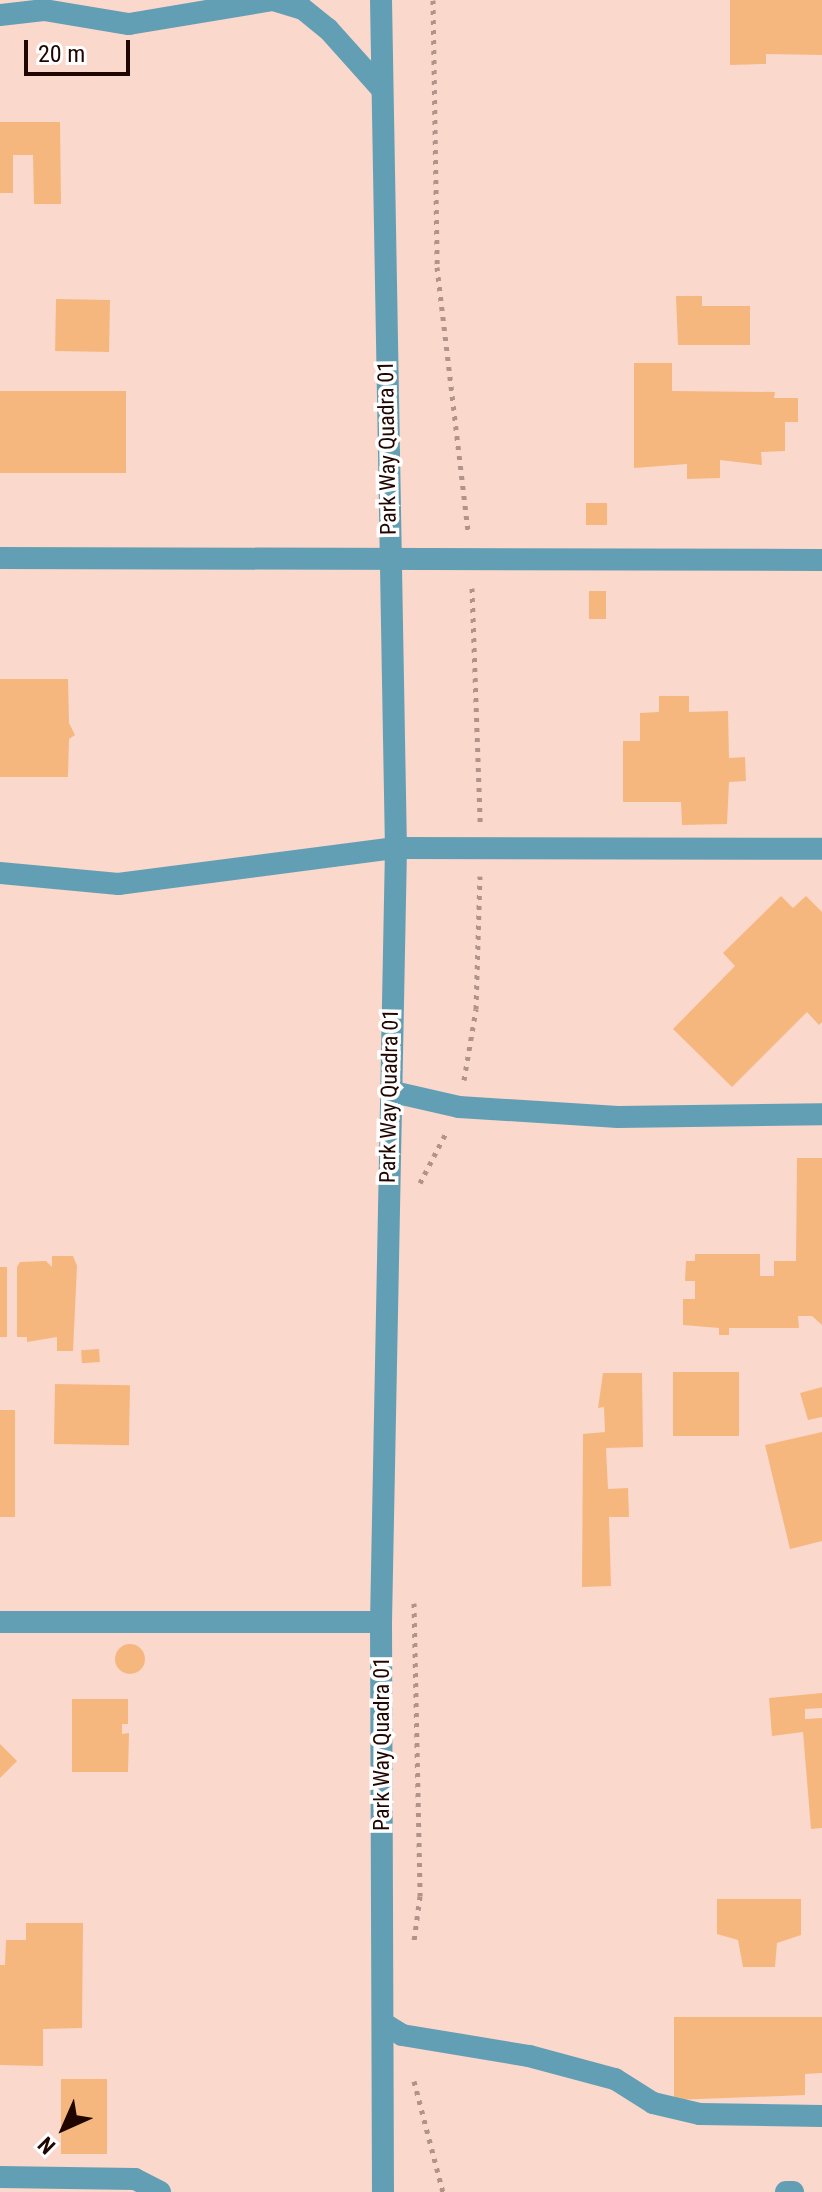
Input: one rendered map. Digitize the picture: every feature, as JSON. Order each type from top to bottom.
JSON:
[{"type":"street","points":[[0,15],[44,10],[129,24],[173,21],[238,2],[273,0],[303,9],[328,29],[381,88]]},
{"type":"street","name":"Park Way Quadra 01","points":[[381,0],[396,848],[381,1622],[383,2192]]},
{"type":"street","points":[[0,558],[822,560]]},
{"type":"street","points":[[0,873],[118,884],[396,848],[822,849]]},
{"type":"street","points":[[389,1091],[459,1107],[618,1117],[822,1114]]},
{"type":"street","points":[[0,1622],[381,1622]]},
{"type":"street","points":[[383,2023],[402,2035],[529,2056],[615,2079],[653,2103],[700,2114],[822,2116]]},
{"type":"street","points":[[0,2177],[135,2179],[160,2192]]},
{"type":"street","points":[[786,2192],[793,2192]]},
{"type":"building","points":[[730,0],[822,0],[822,55],[766,54],[766,64],[730,65]]},
{"type":"building","points":[[0,122],[60,122],[61,204],[34,204],[33,155],[13,155],[13,193],[0,193]]},
{"type":"building","points":[[676,296],[702,296],[702,306],[750,306],[750,345],[678,345]]},
{"type":"building","points":[[56,299],[110,300],[109,352],[55,351]]},
{"type":"building","points":[[634,363],[672,363],[672,391],[775,392],[774,398],[798,398],[798,422],[785,422],[785,451],[761,452],[762,465],[720,460],[720,478],[687,479],[687,464],[634,468]]},
{"type":"building","points":[[0,391],[126,391],[126,473],[0,473]]},
{"type":"building","points":[[586,503],[607,503],[607,525],[586,525]]},
{"type":"building","points":[[589,591],[606,591],[606,619],[589,619]]},
{"type":"building","points":[[0,679],[68,679],[69,723],[75,735],[69,739],[68,777],[0,777]]},
{"type":"building","points":[[659,696],[689,696],[689,712],[728,711],[729,758],[745,757],[746,781],[729,782],[727,824],[682,825],[681,802],[623,802],[623,741],[640,741],[640,713],[659,712]]},
{"type":"building","points":[[781,896],[793,908],[806,896],[822,912],[822,1022],[819,1025],[807,1012],[732,1087],[673,1029],[735,966],[723,953]]},
{"type":"building","points":[[797,1158],[822,1158],[822,1325],[812,1316],[798,1316],[799,1328],[729,1328],[729,1335],[719,1335],[719,1328],[683,1325],[683,1299],[695,1299],[695,1281],[685,1281],[686,1261],[695,1261],[695,1254],[760,1254],[760,1276],[774,1276],[774,1261],[796,1261]]},
{"type":"building","points":[[52,1256],[73,1256],[77,1266],[73,1351],[57,1351],[57,1337],[27,1342],[27,1337],[17,1337],[17,1267],[20,1262],[46,1261],[52,1267]]},
{"type":"building","points":[[0,1267],[7,1267],[7,1337],[0,1337]]},
{"type":"building","points":[[99,1349],[100,1362],[82,1363],[81,1350]]},
{"type":"building","points":[[673,1372],[739,1372],[739,1436],[673,1436]]},
{"type":"building","points":[[603,1373],[642,1373],[643,1447],[606,1448],[608,1489],[628,1488],[629,1517],[609,1517],[611,1586],[582,1587],[583,1434],[605,1432],[604,1407],[598,1408]]},
{"type":"building","points":[[55,1384],[130,1385],[129,1445],[54,1444]]},
{"type":"building","points":[[822,1387],[822,1417],[808,1420],[800,1393]]},
{"type":"building","points":[[0,1410],[15,1410],[15,1517],[0,1517]]},
{"type":"building","points":[[822,1432],[822,1541],[790,1549],[765,1445]]},
{"type":"building","points":[[130,1644],[136,1645],[144,1653],[144,1665],[136,1673],[130,1674],[124,1673],[116,1665],[115,1659],[116,1653],[124,1645]]},
{"type":"building","points":[[822,1693],[822,1708],[805,1709],[805,1719],[822,1718],[822,1828],[811,1829],[803,1732],[772,1736],[769,1698]]},
{"type":"building","points":[[72,1699],[128,1699],[128,1724],[122,1724],[122,1734],[129,1733],[128,1772],[72,1772]]},
{"type":"building","points":[[0,1744],[17,1761],[0,1778]]},
{"type":"building","points":[[717,1899],[801,1899],[801,1935],[777,1943],[775,1967],[743,1967],[738,1940],[717,1934]]},
{"type":"building","points":[[26,1923],[83,1923],[82,2028],[43,2029],[43,2066],[0,2065],[0,1965],[5,1965],[6,1940],[26,1940]]},
{"type":"building","points":[[674,2017],[822,2017],[822,2073],[805,2074],[805,2095],[674,2100]]},
{"type":"building","points":[[61,2079],[107,2079],[107,2154],[61,2154]]}]
